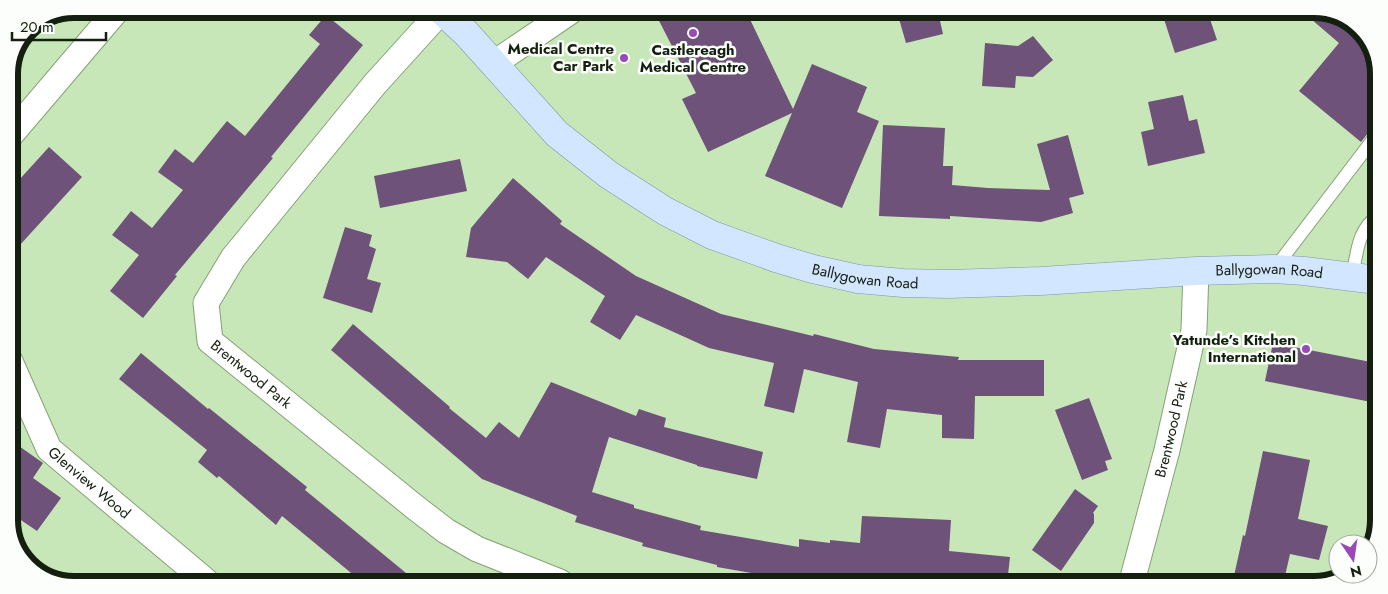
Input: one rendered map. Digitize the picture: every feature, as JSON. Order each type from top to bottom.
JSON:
[{"type":"main road","name":"Ballygowan Road","points":[[450,18],[557,134],[609,175],[665,211],[712,235],[813,269],[858,279],[903,283],[949,284],[1041,281],[1196,271],[1275,269],[1304,270],[1364,278]]},
{"type":"street","points":[[18,126],[110,18]]},
{"type":"street","name":"Brentwood Park","points":[[435,18],[375,84],[233,258],[206,303],[210,341],[446,532],[477,549],[545,576]]},
{"type":"street","points":[[493,64],[561,18]]},
{"type":"street","name":"Brentwood Park","points":[[1133,576],[1167,450],[1194,330],[1196,271]]},
{"type":"street","name":"Glenview Wood","points":[[18,379],[50,449],[200,576]]},
{"type":"lane","points":[[1275,269],[1370,144]]},
{"type":"lane","points":[[1364,278],[1359,241],[1370,220]]},
{"type":"building","points":[[323,18],[330,18],[363,45],[271,157],[273,158],[175,275],[177,276],[143,318],[110,291],[139,255],[112,235],[131,211],[152,228],[183,190],[158,172],[175,149],[193,163],[227,121],[245,136],[320,44],[309,35]]},
{"type":"building","points":[[658,18],[749,18],[793,109],[812,64],[867,87],[857,112],[879,121],[842,208],[765,176],[792,113],[708,152],[682,99],[696,93]]},
{"type":"building","points":[[899,18],[939,18],[943,34],[906,43]]},
{"type":"building","points":[[1164,18],[1210,18],[1217,40],[1175,53]]},
{"type":"building","points":[[1310,18],[1326,19],[1343,25],[1357,37],[1368,55],[1370,70],[1370,131],[1361,142],[1299,91],[1339,43]]},
{"type":"building","points":[[1033,36],[1053,60],[1033,77],[1016,76],[1015,88],[982,86],[985,43],[1018,46]]},
{"type":"building","points":[[1183,95],[1189,121],[1197,119],[1205,153],[1148,166],[1141,132],[1154,129],[1148,102]]},
{"type":"building","points":[[883,125],[945,128],[943,166],[953,166],[952,185],[988,188],[1050,190],[1037,144],[1068,135],[1084,194],[1069,198],[1073,213],[1041,222],[950,216],[950,219],[879,216]]},
{"type":"building","points":[[49,147],[82,177],[18,247],[18,181]]},
{"type":"building","points":[[460,159],[467,191],[380,208],[374,176]]},
{"type":"building","points":[[513,178],[562,221],[560,224],[636,276],[721,314],[874,349],[959,357],[958,360],[1044,360],[1044,396],[975,396],[974,439],[942,438],[942,415],[887,409],[880,448],[847,442],[858,382],[804,369],[794,413],[764,406],[774,363],[709,348],[636,315],[620,340],[590,322],[605,296],[546,257],[528,279],[507,262],[466,257],[471,228]]},
{"type":"building","points":[[345,227],[372,235],[369,246],[376,249],[367,279],[381,283],[372,313],[323,298]]},
{"type":"building","points":[[353,324],[486,438],[499,422],[519,438],[551,382],[636,416],[639,409],[666,418],[664,427],[763,452],[757,479],[697,466],[609,437],[592,492],[634,505],[634,508],[701,526],[700,530],[799,547],[799,539],[830,543],[830,540],[860,543],[862,516],[951,520],[949,551],[1010,557],[1008,576],[769,576],[717,567],[717,565],[642,546],[643,543],[575,522],[577,516],[482,479],[331,350]]},
{"type":"building","points":[[1273,343],[1370,362],[1370,402],[1265,381]]},
{"type":"building","points":[[141,353],[307,487],[305,490],[410,576],[355,576],[282,516],[276,525],[219,476],[217,478],[198,462],[207,450],[119,379]]},
{"type":"building","points":[[1089,398],[1112,459],[1105,461],[1108,470],[1082,480],[1055,410]]},
{"type":"building","points":[[18,445],[43,463],[33,478],[61,498],[37,531],[18,518]]},
{"type":"building","points":[[1263,451],[1310,460],[1298,519],[1328,526],[1319,560],[1290,554],[1285,576],[1270,573],[1270,576],[1234,576],[1243,535],[1245,536]]},
{"type":"building","points":[[1075,489],[1098,506],[1093,513],[1094,523],[1061,571],[1032,550]]},
{"type":"place","name":"Castlereagh Medical Centre","points":[[693,33]]},
{"type":"place","name":"Medical Centre Car Park","points":[[624,58]]},
{"type":"place","name":"Yatunde’s Kitchen International","points":[[1306,349]]}]
